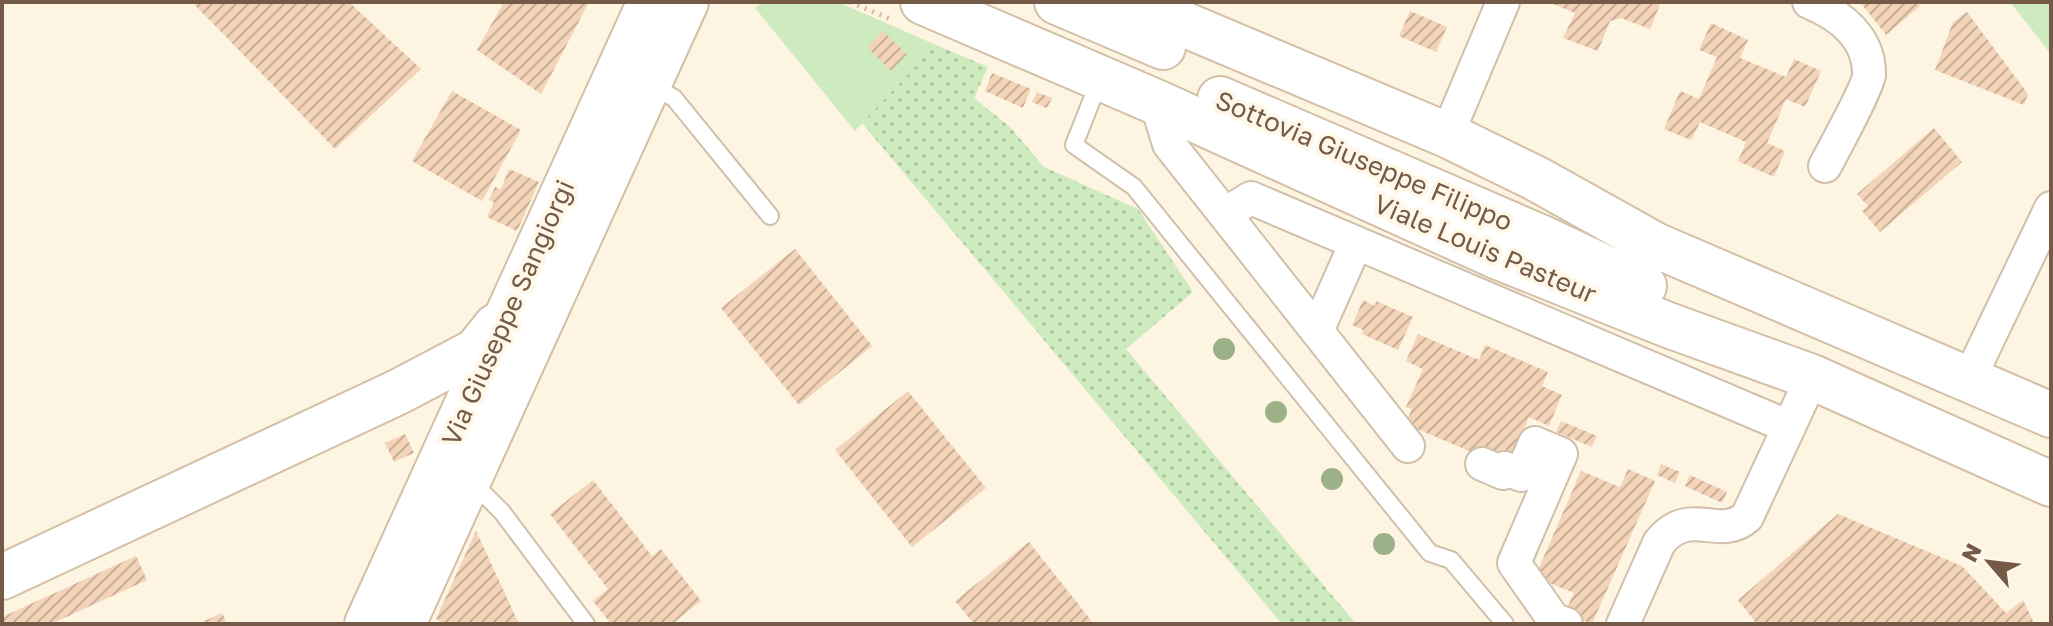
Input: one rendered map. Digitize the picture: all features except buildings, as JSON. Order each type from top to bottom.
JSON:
[{"type":"main road","name":"Via Giuseppe Sangiorgi","points":[[367,624],[650,2]]},
{"type":"main road","name":"Via Giuseppe Sangiorgi","points":[[403,624],[686,2]]},
{"type":"main road","name":"Sottovia Giuseppe Filippo","points":[[995,2],[1540,237],[1663,295],[1812,377]]},
{"type":"main road","name":"Sottovia Giuseppe Filippo","points":[[1057,2],[1503,192],[1655,245]]},
{"type":"main road","points":[[1131,2],[1187,19],[1447,135],[1537,179],[1655,245],[2051,415]]},
{"type":"main road","name":"Viale Louis Pasteur","points":[[909,11],[1100,78],[1496,256],[1668,325],[1812,377],[2051,484]]},
{"type":"main road","points":[[2,577],[398,392],[476,351],[510,309]]},
{"type":"main road","points":[[398,392],[432,405],[454,433]]},
{"type":"street","points":[[1447,135],[1503,2]]},
{"type":"street","points":[[1809,2],[1834,13],[1863,44],[1869,77],[1825,166]]},
{"type":"street","points":[[1156,102],[1169,144],[1408,446]]},
{"type":"street","points":[[1225,214],[1251,198],[1789,427]]},
{"type":"street","points":[[1969,379],[2051,208]]},
{"type":"street","points":[[1317,331],[1356,243]]},
{"type":"street","points":[[1623,624],[1659,543],[1666,535],[1685,524],[1733,525],[1747,517],[1812,377]]},
{"type":"street","points":[[1482,464],[1503,473],[1505,468],[1521,475],[1535,443],[1561,454],[1514,563],[1554,620],[1566,624]]},
{"type":"lane","points":[[1100,78],[1074,145],[1134,187],[1430,553],[1451,560],[1505,624]]},
{"type":"lane","points":[[649,85],[674,98],[770,216]]},
{"type":"lane","points":[[470,479],[502,512],[586,624]]},
{"type":"path","points":[[850,2],[909,11]]},
{"type":"green space","points":[[762,2],[838,2],[936,45],[855,131],[755,8]]},
{"type":"green space","points":[[2010,2],[2051,2],[2051,54]]},
{"type":"green space","points":[[936,45],[988,67],[974,98],[1010,127],[1044,167],[1138,209],[1193,292],[1126,349],[1356,624],[1282,624],[862,123]]}]
